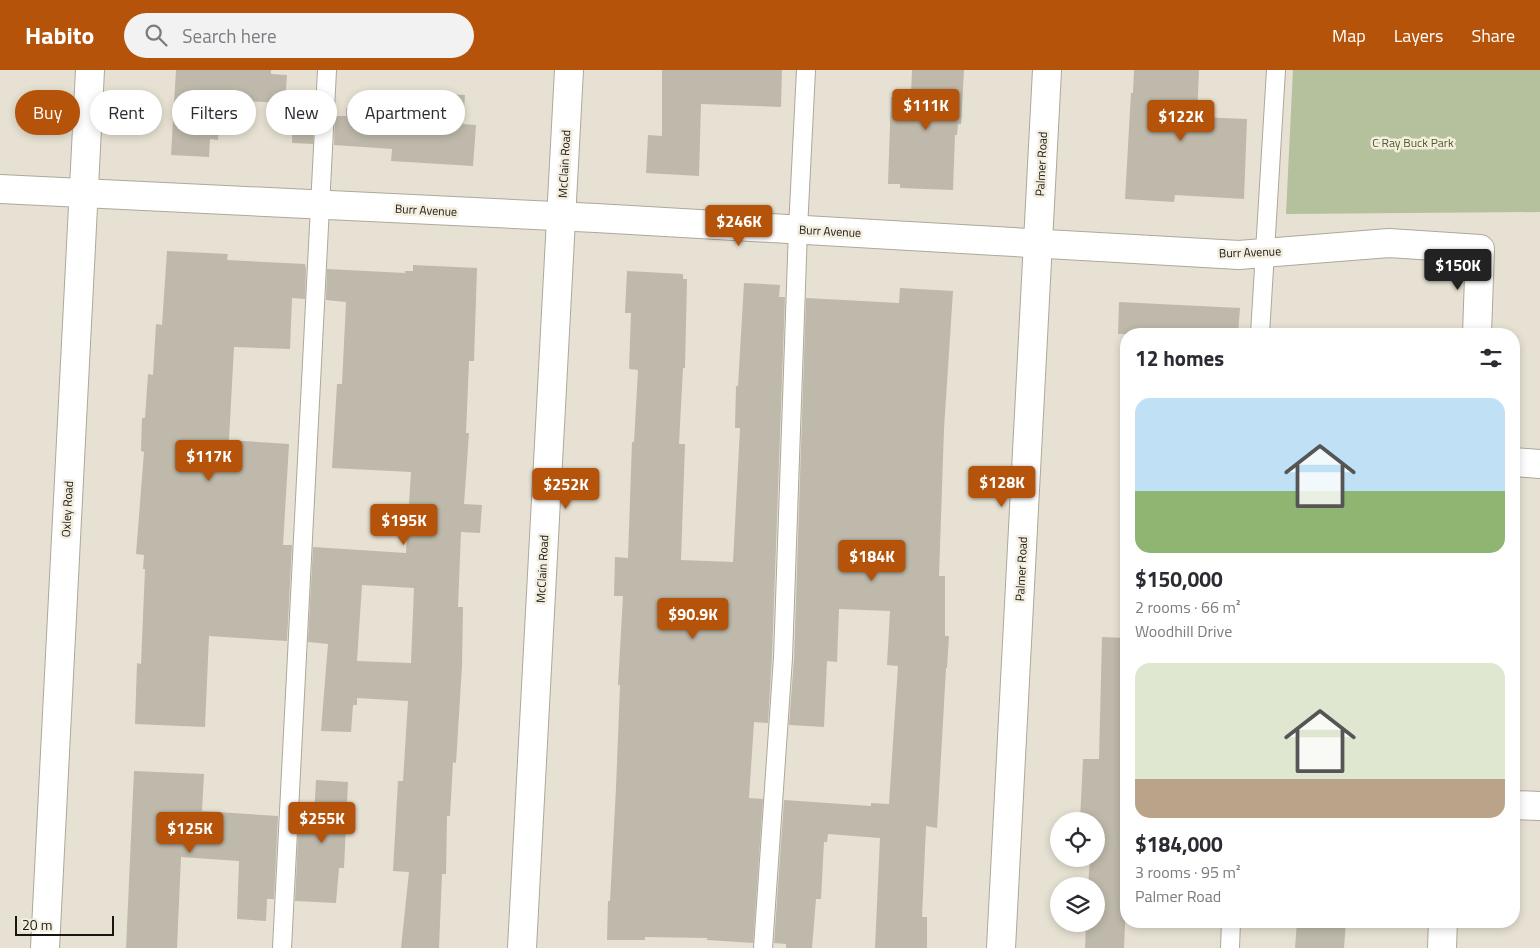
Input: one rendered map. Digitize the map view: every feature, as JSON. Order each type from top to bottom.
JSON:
[{"type":"street","name":"Oxley Road","points":[[44,948],[90,70]]},
{"type":"street","name":"McClain Road","points":[[522,948],[569,70]]},
{"type":"street","name":"Palmer Road","points":[[1002,948],[1047,70]]},
{"type":"street","name":"Burr Avenue","points":[[0,189],[561,216],[1239,255],[1388,243],[1480,249],[1478,328]]},
{"type":"street","points":[[1520,462],[1540,464]]},
{"type":"street","points":[[1520,805],[1540,806]]},
{"type":"street","points":[[1442,948],[1443,928]]},
{"type":"lane","points":[[282,948],[327,70]]},
{"type":"lane","points":[[763,948],[783,658],[798,229],[806,70]]},
{"type":"lane","points":[[1260,328],[1276,70]]},
{"type":"lane","points":[[1230,948],[1231,928]]},
{"type":"green space","name":"C Ray Buck Park","points":[[1293,70],[1540,70],[1540,212],[1286,214]]},
{"type":"building","points":[[176,70],[271,70],[271,74],[287,75],[286,90],[266,90],[266,102],[256,102],[256,90],[175,90]]},
{"type":"building","points":[[662,70],[782,70],[781,107],[701,104],[699,176],[646,173],[648,135],[662,136]]},
{"type":"building","points":[[912,70],[964,70],[961,124],[958,124],[957,135],[955,135],[953,190],[900,188],[900,184],[888,184],[891,97],[903,98],[903,94],[911,94]]},
{"type":"building","points":[[1134,70],[1199,70],[1197,117],[1247,119],[1244,199],[1175,195],[1174,202],[1125,199]]},
{"type":"building","points":[[346,108],[347,135],[465,135],[465,124],[476,125],[473,166],[391,161],[392,149],[334,145],[334,135],[337,135],[337,116],[346,116]]},
{"type":"building","points":[[172,135],[218,135],[218,140],[210,139],[209,157],[171,155]]},
{"type":"building","points":[[292,135],[313,135],[313,144],[292,143]]},
{"type":"building","points":[[167,251],[228,254],[227,260],[305,264],[306,269],[305,299],[292,298],[290,349],[234,347],[229,440],[289,444],[283,545],[292,545],[287,641],[209,636],[205,727],[135,724],[137,663],[141,664],[145,569],[143,569],[144,555],[136,554],[144,452],[141,451],[142,418],[145,418],[148,374],[153,375],[156,324],[162,325]]},
{"type":"building","points":[[413,265],[477,268],[474,361],[469,361],[466,433],[469,433],[464,504],[482,505],[480,533],[461,532],[458,607],[463,607],[462,666],[456,763],[453,762],[450,816],[447,816],[446,874],[442,874],[439,948],[401,948],[409,872],[393,871],[398,781],[403,781],[408,701],[357,698],[357,705],[353,705],[351,732],[321,731],[328,644],[308,642],[313,547],[406,553],[411,472],[332,468],[337,384],[342,384],[346,302],[326,300],[327,269],[405,273],[405,271],[413,271]],"holes":[[[362,585],[414,588],[411,663],[357,661]]]},
{"type":"building","points":[[627,271],[683,274],[683,279],[687,279],[685,368],[683,368],[679,444],[685,444],[681,560],[733,562],[740,428],[735,428],[736,386],[738,386],[744,283],[780,285],[779,297],[785,297],[768,723],[754,722],[749,798],[763,799],[753,943],[707,940],[707,938],[645,937],[645,940],[607,940],[616,788],[620,685],[618,685],[623,596],[614,596],[615,557],[628,558],[632,442],[634,442],[638,370],[629,369],[631,313],[625,313]]},
{"type":"building","points":[[900,288],[953,291],[944,429],[939,576],[945,576],[945,636],[949,636],[937,828],[926,826],[922,917],[927,917],[927,948],[875,948],[880,838],[828,834],[827,842],[824,842],[821,899],[816,899],[812,948],[786,948],[786,944],[774,943],[784,800],[871,806],[871,803],[889,804],[898,666],[887,665],[890,611],[839,609],[837,662],[827,661],[824,727],[789,725],[794,659],[806,298],[899,303]]},
{"type":"building","points":[[1119,302],[1240,308],[1238,328],[1120,328],[1120,334],[1118,334]]},
{"type":"building","points":[[1102,637],[1120,638],[1120,928],[1125,928],[1124,948],[1085,948],[1086,932],[1105,932],[1105,877],[1089,877],[1089,867],[1105,867],[1105,812],[1080,812],[1083,759],[1099,759]]},
{"type":"building","points":[[134,771],[204,774],[202,811],[278,816],[274,899],[267,899],[266,921],[237,919],[239,861],[181,857],[177,948],[126,948]]},
{"type":"building","points":[[316,780],[348,782],[344,868],[339,868],[336,903],[295,901],[299,817],[314,817]]},
{"type":"building","points":[[1296,928],[1345,928],[1344,948],[1295,948]]}]
